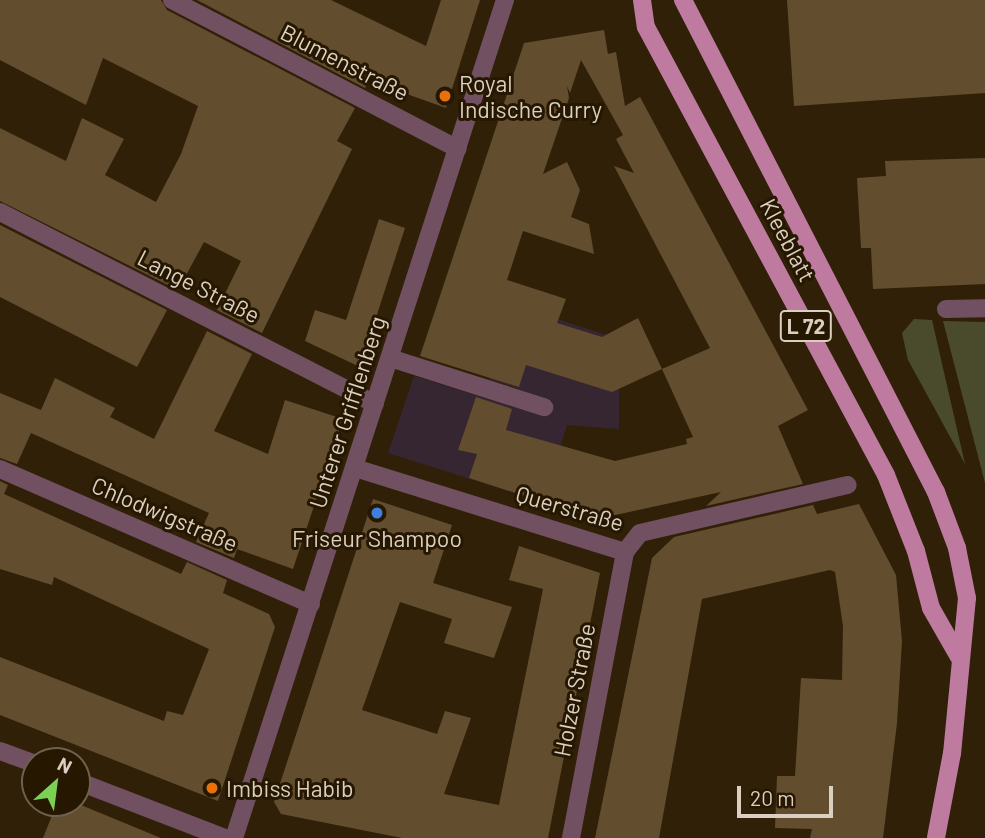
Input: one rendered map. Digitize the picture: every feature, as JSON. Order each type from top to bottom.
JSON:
[{"type":"main road","name":"Kleeblatt","points":[[642,0],[646,27],[886,475],[916,551],[931,608],[959,657]]},
{"type":"main road","name":"Kleeblatt","points":[[683,0],[936,492],[957,548],[967,598],[959,657],[952,753],[936,838]]},
{"type":"street","name":"Blumenstraße","points":[[172,0],[458,149]]},
{"type":"street","name":"Unterer Grifflenberg","points":[[234,838],[505,0]]},
{"type":"street","name":"Lange Straße","points":[[0,212],[374,404]]},
{"type":"street","points":[[946,309],[985,308]]},
{"type":"street","points":[[390,358],[544,407]]},
{"type":"street","name":"Querstraße","points":[[355,468],[625,552],[640,533],[848,485]]},
{"type":"street","name":"Chlodwigstraße","points":[[0,469],[311,604]]},
{"type":"street","name":"Holzer Straße","points":[[571,838],[625,552]]},
{"type":"street","points":[[0,751],[21,759]]},
{"type":"street","points":[[91,786],[225,838]]},
{"type":"shaded area","points":[[514,305],[616,338],[629,385],[619,382],[619,429],[567,425],[543,502],[388,453],[414,376],[514,407],[519,389],[489,379]]},
{"type":"green space","points":[[914,319],[932,320],[965,464],[908,360],[902,333]]},
{"type":"green space","points":[[943,321],[985,322],[985,483]]},
{"type":"building","points":[[0,0],[161,0],[167,10],[355,108],[337,141],[352,149],[262,333],[217,310],[241,261],[204,242],[178,290],[0,201],[0,128],[66,161],[82,118],[124,139],[105,175],[156,202],[181,154],[198,106],[103,58],[86,105],[0,60]]},
{"type":"building","points":[[197,0],[331,0],[426,46],[441,0],[480,0],[446,108],[404,93],[371,77],[365,88]]},
{"type":"building","points":[[787,0],[985,0],[985,93],[794,106]]},
{"type":"building","points":[[604,30],[608,54],[616,52],[625,106],[640,97],[808,410],[778,426],[803,484],[706,506],[721,492],[597,519],[469,478],[477,454],[458,450],[476,397],[512,409],[506,430],[615,461],[687,444],[686,439],[693,437],[662,369],[612,392],[526,365],[519,387],[420,356],[524,43]],"holes":[[[581,60],[623,135],[616,139],[634,173],[614,166],[710,348],[662,369],[638,318],[602,337],[557,323],[566,299],[507,280],[523,231],[594,254],[589,224],[571,217],[580,190],[567,162],[543,174],[569,98],[567,86],[570,93]]]},
{"type":"building","points":[[985,158],[985,284],[873,289],[871,248],[861,248],[857,178],[886,176],[885,161]]},
{"type":"building","points":[[379,219],[405,228],[360,367],[305,341],[315,310],[346,320]]},
{"type":"building","points":[[0,225],[167,310],[137,367],[0,297]]},
{"type":"building","points":[[207,331],[252,354],[214,431],[268,454],[285,400],[343,419],[293,569],[237,549],[234,558],[196,542],[209,513],[31,433],[17,464],[0,458],[0,393],[41,410],[55,378],[115,408],[110,417],[154,439]]},
{"type":"building","points":[[0,481],[8,485],[4,494],[181,574],[187,562],[227,580],[223,593],[269,614],[275,627],[218,801],[91,751],[91,747],[81,747],[0,715],[0,657],[164,721],[167,711],[183,715],[209,649],[54,577],[52,585],[0,569]]},
{"type":"building","points":[[373,499],[452,525],[433,583],[512,607],[494,658],[444,643],[452,619],[400,602],[362,710],[437,734],[445,711],[471,718],[444,794],[499,805],[543,589],[509,580],[519,546],[600,573],[548,838],[402,838],[281,814],[274,802]]},
{"type":"building","points":[[859,504],[896,575],[902,641],[897,723],[883,838],[810,838],[812,829],[775,828],[777,776],[795,776],[801,678],[842,680],[843,626],[835,572],[830,570],[702,599],[659,838],[595,838],[652,558],[674,537],[813,505],[817,514]]},
{"type":"building","points":[[91,809],[161,838],[43,838],[51,817],[91,817]]},
{"type":"place","name":"Royal Indische Curry","points":[[445,96]]},
{"type":"place","name":"Friseur Shampoo","points":[[377,513]]},
{"type":"place","name":"Imbiss Habib","points":[[212,788]]}]
